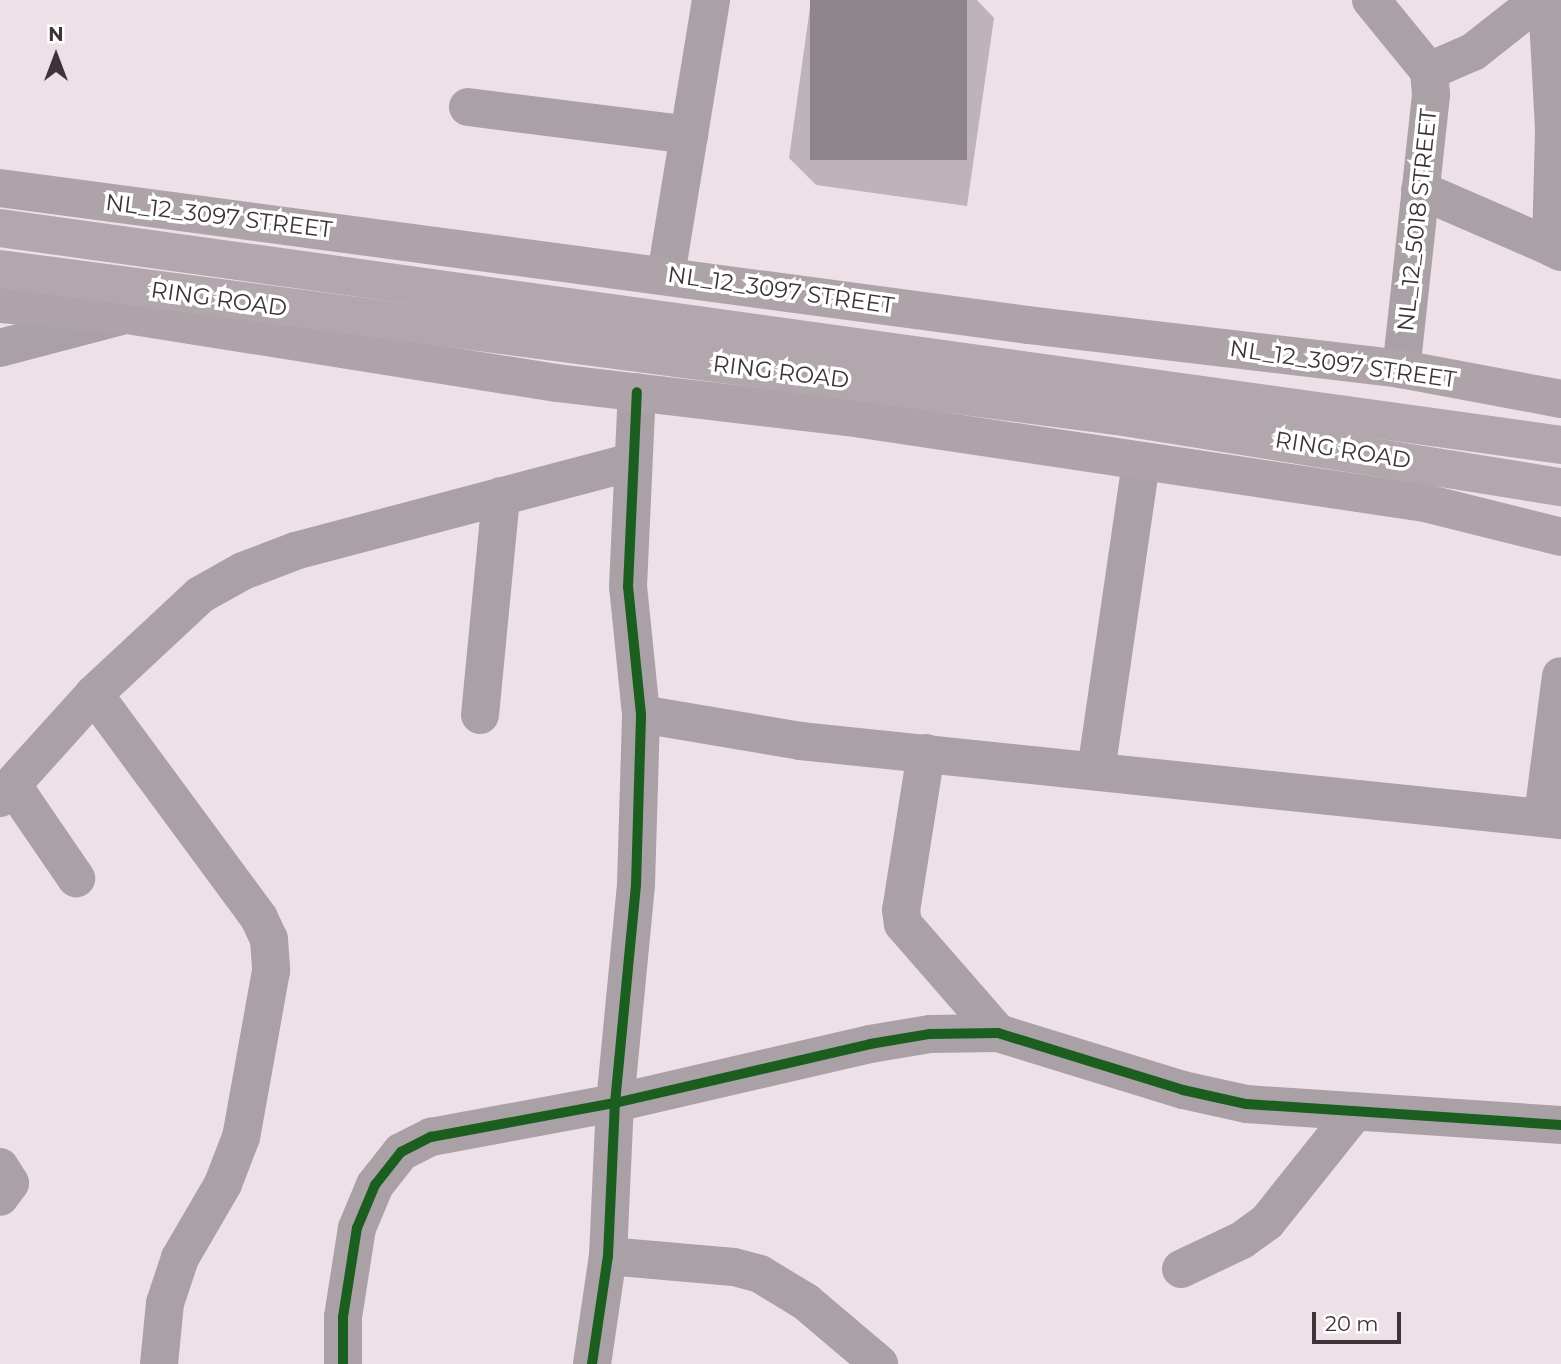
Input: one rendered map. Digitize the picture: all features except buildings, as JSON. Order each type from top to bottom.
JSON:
[{"type":"highway","name":"RING ROAD","points":[[0,228],[1561,444]]},
{"type":"highway","name":"RING ROAD","points":[[0,269],[1103,414],[1561,486]]},
{"type":"main road","name":"NL_12_3097 STREET","points":[[0,188],[1028,325],[1401,369],[1561,399]]},
{"type":"main road","points":[[0,304],[127,315],[638,392],[848,417],[1140,463],[1425,503],[1561,537]]},
{"type":"street","points":[[666,275],[711,0]]},
{"type":"street","points":[[1371,0],[1429,71],[1473,52],[1539,0]]},
{"type":"street","points":[[1420,190],[1556,250],[1554,131],[1546,0]]},
{"type":"street","name":"NL_12_5018 STREET","points":[[1401,369],[1431,95],[1429,71]]},
{"type":"street","points":[[468,107],[689,135]]},
{"type":"street","points":[[0,348],[127,315]]},
{"type":"street","points":[[592,1364],[608,1256],[615,1103],[636,885],[641,714],[628,587],[631,462],[638,392]]},
{"type":"street","points":[[76,878],[6,792],[94,694],[200,595],[243,571],[295,551],[631,462]]},
{"type":"street","points":[[1096,771],[1140,463]]},
{"type":"street","points":[[480,715],[501,496]]},
{"type":"street","points":[[641,714],[800,741],[1552,818],[1561,676]]},
{"type":"street","points":[[94,694],[259,918],[269,939],[271,971],[241,1138],[223,1184],[180,1258],[165,1303],[159,1364]]},
{"type":"street","points":[[926,753],[901,910],[903,924],[998,1033]]},
{"type":"street","points":[[343,1364],[343,1317],[358,1228],[376,1185],[401,1152],[431,1136],[615,1103],[870,1044],[930,1034],[998,1033],[1183,1090],[1246,1104],[1354,1114],[1561,1125]]},
{"type":"street","points":[[1181,1269],[1242,1240],[1267,1222],[1354,1114]]},
{"type":"street","points":[[0,1167],[10,1182],[0,1197]]},
{"type":"street","points":[[608,1256],[734,1267],[760,1274],[806,1301],[879,1364]]},
{"type":"cycle path","points":[[592,1364],[608,1256],[615,1103],[636,885],[641,714],[628,587],[637,392]]},
{"type":"cycle path","points":[[343,1364],[343,1317],[357,1228],[375,1185],[401,1152],[431,1137],[615,1103],[870,1044],[930,1034],[998,1033],[1183,1090],[1246,1104],[1561,1125]]}]
